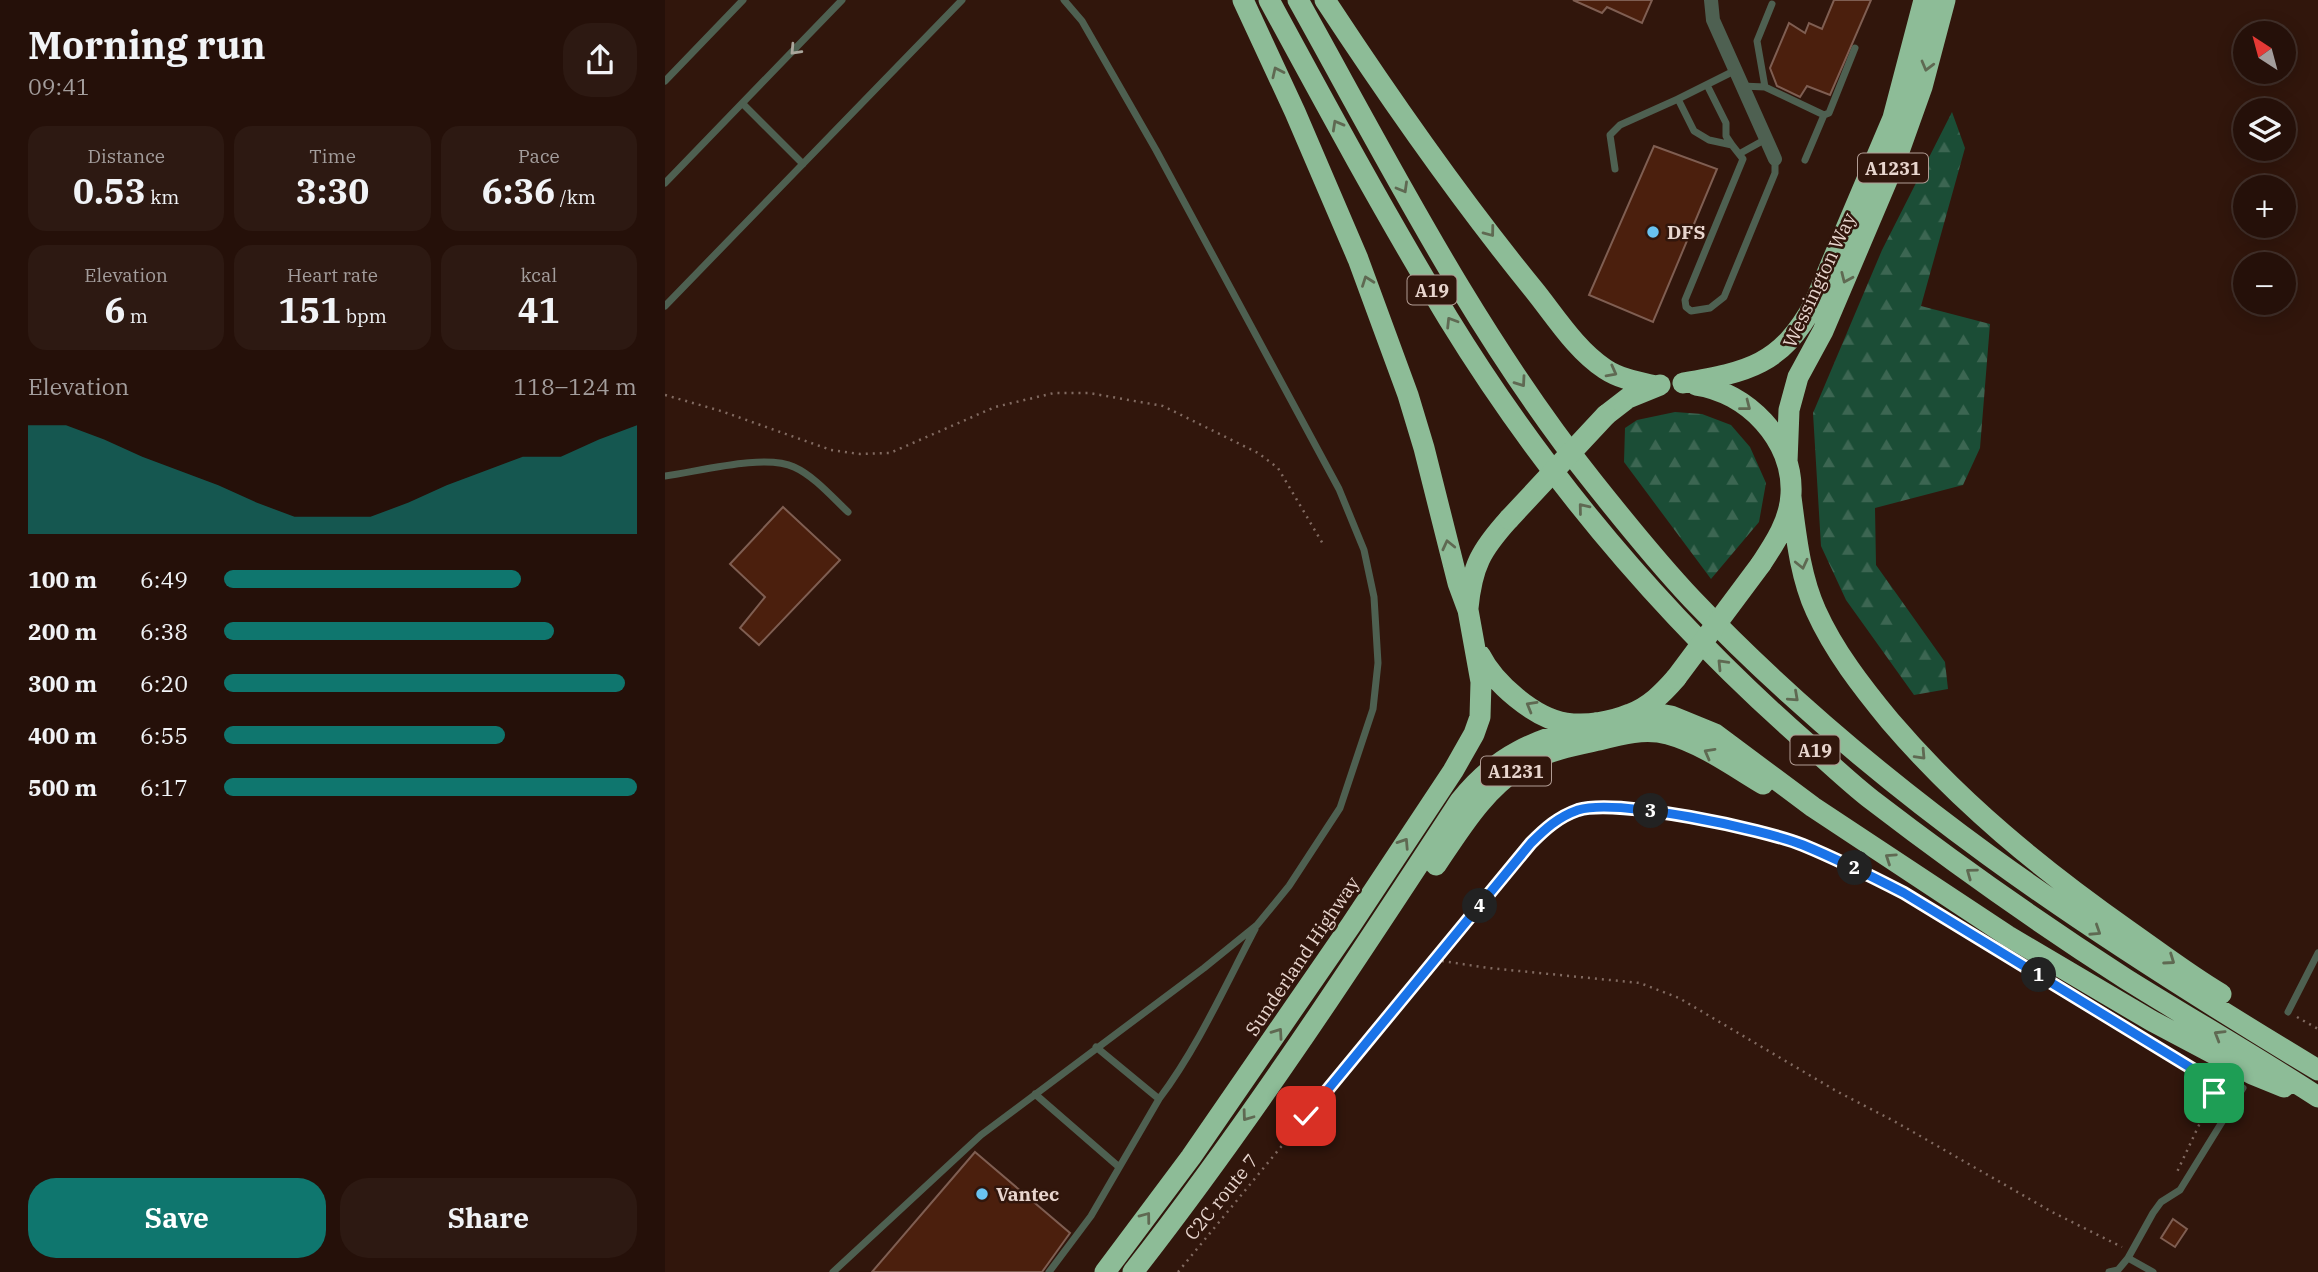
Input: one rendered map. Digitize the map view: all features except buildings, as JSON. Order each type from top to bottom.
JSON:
[{"type":"highway","points":[[1243,0],[1295,112],[1372,295],[1425,448],[1458,583],[1468,610]]},
{"type":"highway","name":"A19","points":[[1269,0],[1365,177],[1450,320],[1489,379],[1573,496],[1626,560],[1727,670],[1869,798],[2026,914],[2318,1099]]},
{"type":"highway","name":"A19","points":[[1298,0],[1473,310],[1515,374],[1593,482],[1689,596],[1740,648],[1829,729],[1974,847],[2146,964],[2318,1070]]},
{"type":"highway","name":"A1231","points":[[1325,0],[1420,138],[1516,268],[1583,349],[1615,374],[1655,386]]},
{"type":"highway","name":"Wessington Way","points":[[1683,383],[1756,365],[1790,342],[1803,323],[1814,304],[1893,118],[1924,0]]},
{"type":"highway","name":"Wessington Way","points":[[1787,462],[1789,410],[1798,377],[1823,331],[1897,157],[1922,87],[1945,0]]},
{"type":"highway","name":"A1231","points":[[1595,723],[1565,723],[1524,703],[1492,674],[1475,643],[1468,610],[1470,586],[1476,564],[1486,545],[1509,519],[1606,415],[1628,398],[1655,386],[1683,383],[1709,386],[1735,397],[1752,410],[1772,432],[1787,462],[1791,497],[1784,523],[1761,564],[1676,678],[1653,701],[1629,715]]},
{"type":"highway","points":[[1791,497],[1804,572],[1816,610],[1831,639],[1867,693],[1943,779],[2023,851],[2090,903],[2206,985],[2318,1055]]},
{"type":"highway","name":"Sunderland Highway","points":[[1105,1272],[1290,1017],[1466,750],[1480,717],[1481,682],[1475,643]]},
{"type":"highway","name":"A1231","points":[[1133,1272],[1314,1020],[1476,781],[1523,747],[1595,723],[1629,715],[1654,713],[1671,716],[1715,734],[1813,807],[2008,936],[2089,985],[2252,1074],[2318,1099]]},
{"type":"highway","name":"A1231","points":[[1314,1020],[1361,973],[1483,798],[1497,784],[1528,762],[1551,752],[1623,734],[1646,731],[1665,733],[1686,740],[1773,789],[1813,807]]},
{"type":"street","points":[[1711,0],[1713,20],[1775,159]]},
{"type":"lane","points":[[665,81],[743,0]]},
{"type":"lane","points":[[665,183],[842,0]]},
{"type":"lane","points":[[665,306],[962,0]]},
{"type":"lane","points":[[1049,1272],[1090,1216],[1198,1039],[1258,925],[1289,886],[1340,808],[1373,709],[1378,663],[1374,597],[1364,550],[1339,489],[1149,139],[1081,21],[1064,0]]},
{"type":"lane","points":[[1765,87],[1757,41],[1772,4]]},
{"type":"lane","points":[[1805,160],[1824,116],[1829,113],[1855,48]]},
{"type":"lane","points":[[1615,169],[1610,135],[1620,125],[1734,71]]},
{"type":"lane","points":[[1707,85],[1726,123],[1726,136],[1743,159],[1685,300],[1686,307],[1691,311],[1710,309],[1724,297],[1775,173],[1775,159]]},
{"type":"lane","points":[[1741,86],[1765,87],[1824,116]]},
{"type":"lane","points":[[1678,99],[1694,131],[1709,140],[1732,145]]},
{"type":"lane","points":[[743,104],[803,164]]},
{"type":"lane","points":[[1739,154],[1766,139]]},
{"type":"lane","points":[[665,476],[741,464],[768,462],[793,466],[848,512]]},
{"type":"lane","points":[[834,1272],[981,1135],[1258,925]]},
{"type":"lane","points":[[2288,1013],[2318,953]]},
{"type":"lane","points":[[1096,1047],[1159,1099]]},
{"type":"lane","points":[[2114,1271],[2130,1255],[2161,1202],[2180,1189],[2243,1088]]},
{"type":"lane","points":[[1035,1094],[1119,1167]]},
{"type":"lane","points":[[2130,1255],[2153,1272]]},
{"type":"path","points":[[665,395],[721,411],[831,450],[860,454],[890,453],[957,422],[995,408],[1053,393],[1089,393],[1163,405],[1247,447],[1278,468],[1323,544]]},
{"type":"path","name":"C2C route 7","points":[[1178,1272],[1541,833],[1550,823],[1580,810],[1632,807],[1756,831],[1801,844],[1904,893],[1975,936]]},
{"type":"path","points":[[1435,960],[1640,983],[1679,998],[1838,1092],[2130,1255]]},
{"type":"path","points":[[2094,1009],[2201,1074],[2214,1093],[2177,1173],[2180,1189]]},
{"type":"path","points":[[2288,1013],[2318,1028]]},
{"type":"green space","points":[[1952,112],[1965,148],[1921,306],[1990,324],[1980,448],[1963,485],[1875,508],[1876,565],[1945,662],[1948,689],[1914,695],[1846,600],[1821,546],[1813,413],[1882,250]]},
{"type":"green space","points":[[1675,412],[1702,414],[1731,425],[1750,447],[1766,483],[1759,522],[1711,579],[1624,462],[1625,428],[1637,420]]},
{"type":"place","name":"DFS","points":[[1653,232]]},
{"type":"place","name":"Vantec","points":[[982,1194]]},
{"type":"route","points":[[1306,1116],[1550,823],[1580,810],[1632,807],[1756,831],[1801,844],[1853,867],[1904,893],[2201,1074],[2214,1093]]}]
